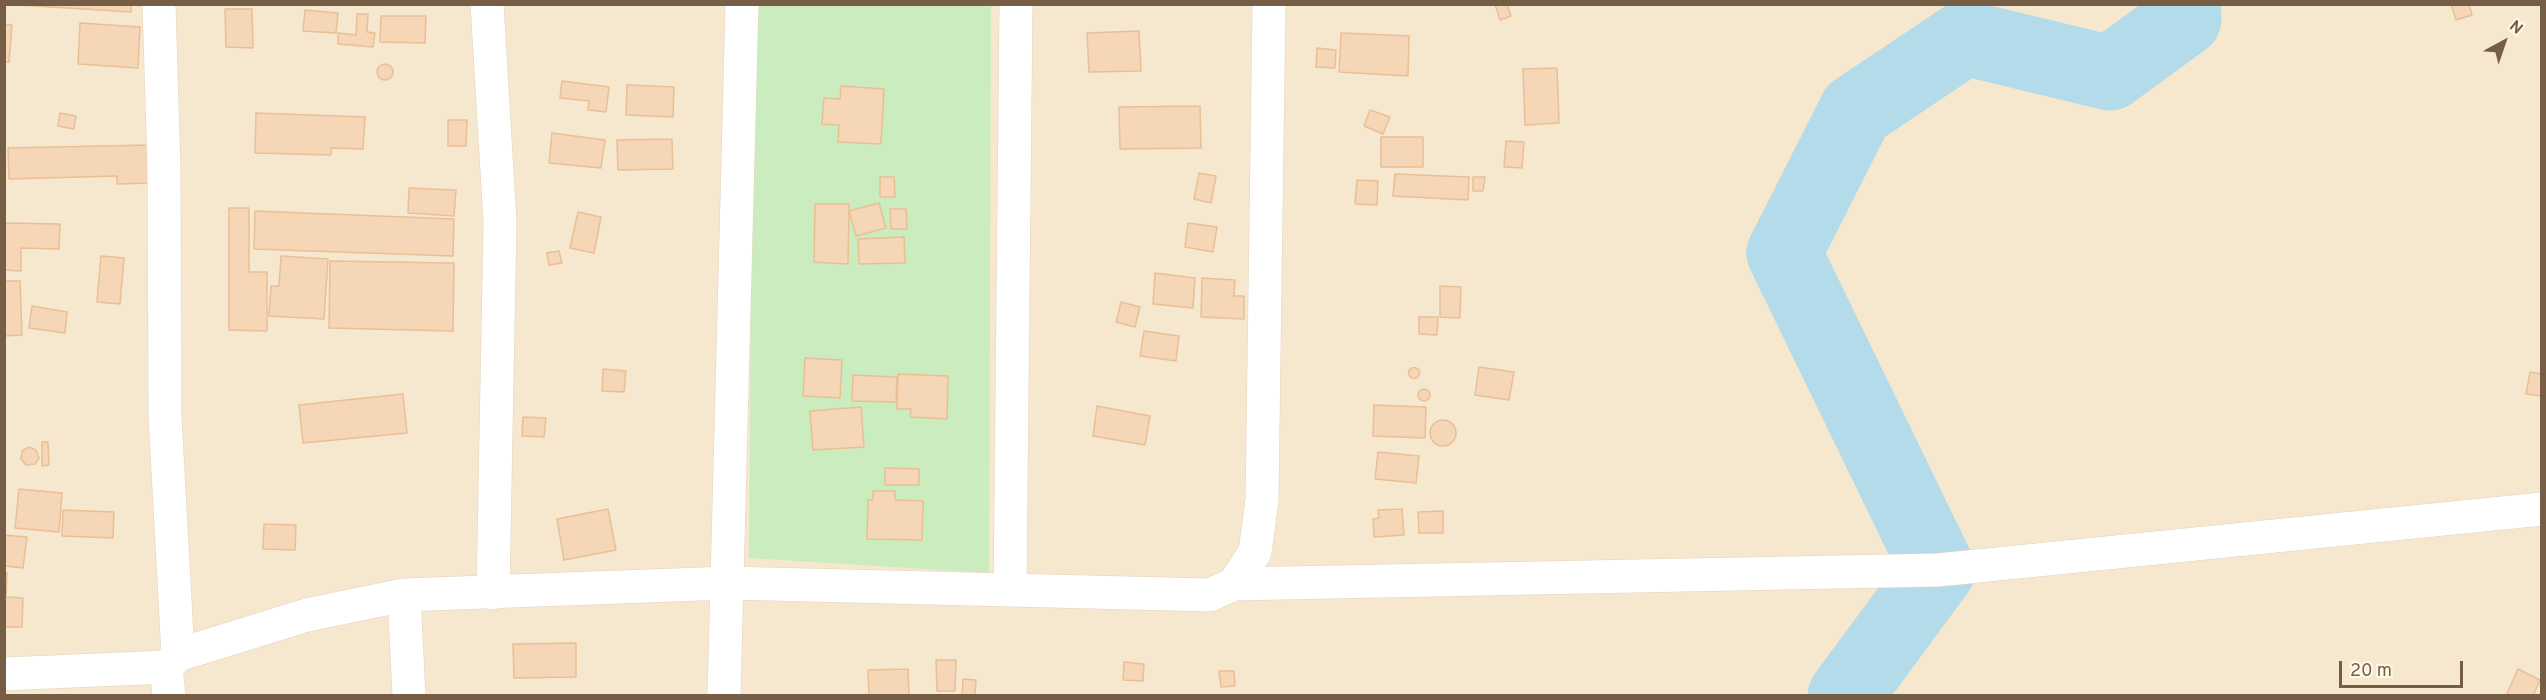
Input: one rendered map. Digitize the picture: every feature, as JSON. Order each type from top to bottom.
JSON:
[{"type":"street","points":[[159,4],[164,169],[165,416],[171,672]]},
{"type":"street","points":[[487,4],[500,222],[493,593]]},
{"type":"street","points":[[724,696],[742,4]]},
{"type":"street","points":[[1010,590],[1016,4]]},
{"type":"street","points":[[1234,584],[1255,552],[1263,500],[1269,4]]},
{"type":"street","points":[[4,674],[171,672],[307,615],[404,595],[728,583],[1210,595],[1234,584],[1938,570],[2541,509]]},
{"type":"street","points":[[404,595],[409,696]]},
{"type":"shaded area","points":[[5,5],[2541,5],[2541,695],[5,695]]},
{"type":"green space","points":[[753,5],[991,5],[989,573],[749,558]]},
{"type":"building","points":[[4,4],[131,4],[131,12]]},
{"type":"building","points":[[1495,4],[1507,4],[1511,16],[1500,20]]},
{"type":"building","points":[[2451,4],[2469,4],[2472,15],[2456,20]]},
{"type":"building","points":[[225,9],[252,9],[253,48],[226,47]]},
{"type":"building","points":[[305,10],[338,13],[336,33],[303,31]]},
{"type":"building","points":[[357,14],[368,14],[367,32],[375,33],[373,47],[338,44],[338,33],[356,35]]},
{"type":"building","points":[[381,16],[426,16],[425,43],[380,42]]},
{"type":"building","points":[[80,23],[140,27],[138,68],[78,64]]},
{"type":"building","points":[[4,24],[12,25],[9,62],[4,62]]},
{"type":"building","points":[[1139,31],[1141,71],[1089,72],[1087,33]]},
{"type":"building","points":[[1341,33],[1409,36],[1408,76],[1339,72]]},
{"type":"building","points":[[1317,48],[1336,50],[1335,68],[1316,67]]},
{"type":"building","points":[[382,64],[388,64],[393,72],[391,78],[382,80],[377,75],[377,69]]},
{"type":"building","points":[[1557,68],[1559,123],[1525,125],[1523,69]]},
{"type":"building","points":[[562,81],[609,87],[606,112],[588,110],[589,101],[560,98]]},
{"type":"building","points":[[627,85],[674,87],[673,117],[626,115]]},
{"type":"building","points":[[841,86],[884,89],[881,144],[838,142],[839,125],[822,124],[824,98],[840,99]]},
{"type":"building","points":[[1200,106],[1201,148],[1120,149],[1119,107]]},
{"type":"building","points":[[1370,110],[1390,117],[1383,134],[1364,126]]},
{"type":"building","points":[[60,113],[76,116],[74,129],[58,126]]},
{"type":"building","points":[[256,113],[365,117],[363,149],[331,148],[331,155],[255,153]]},
{"type":"building","points":[[448,120],[467,120],[466,146],[448,146]]},
{"type":"building","points":[[552,133],[605,140],[601,168],[549,163]]},
{"type":"building","points":[[1381,137],[1423,137],[1423,167],[1381,167]]},
{"type":"building","points":[[672,139],[673,169],[618,170],[617,140]]},
{"type":"building","points":[[1506,141],[1524,142],[1522,168],[1504,167]]},
{"type":"building","points":[[149,145],[150,183],[117,184],[117,176],[9,179],[8,148]]},
{"type":"building","points":[[1199,173],[1216,176],[1211,203],[1194,199]]},
{"type":"building","points":[[1395,174],[1469,177],[1468,200],[1393,196]]},
{"type":"building","points":[[880,177],[894,177],[895,197],[880,197]]},
{"type":"building","points":[[1473,177],[1485,177],[1483,191],[1473,191]]},
{"type":"building","points":[[1357,180],[1378,181],[1377,205],[1355,204]]},
{"type":"building","points":[[409,188],[456,190],[454,216],[408,213]]},
{"type":"building","points":[[879,203],[886,228],[856,236],[849,211]]},
{"type":"building","points":[[815,204],[849,204],[848,264],[814,262]]},
{"type":"building","points":[[229,208],[249,208],[249,272],[267,272],[267,331],[229,330]]},
{"type":"building","points":[[890,209],[906,209],[907,229],[891,229]]},
{"type":"building","points":[[255,211],[454,219],[453,256],[254,249]]},
{"type":"building","points":[[578,212],[601,217],[594,253],[570,248]]},
{"type":"building","points":[[4,223],[60,224],[59,249],[21,248],[21,271],[4,270]]},
{"type":"building","points":[[1188,223],[1217,227],[1213,252],[1185,247]]},
{"type":"building","points":[[904,237],[905,263],[859,264],[858,239]]},
{"type":"building","points":[[559,251],[562,263],[549,265],[547,253]]},
{"type":"building","points":[[101,256],[124,258],[120,304],[97,302]]},
{"type":"building","points":[[281,256],[328,259],[324,319],[269,316],[271,286],[279,286]]},
{"type":"building","points":[[330,261],[454,263],[453,331],[329,328]]},
{"type":"building","points":[[1155,273],[1195,278],[1193,308],[1153,304]]},
{"type":"building","points":[[1202,278],[1235,280],[1234,296],[1244,296],[1244,319],[1201,317]]},
{"type":"building","points":[[4,281],[20,281],[22,335],[4,336]]},
{"type":"building","points":[[1440,286],[1461,287],[1460,318],[1440,317]]},
{"type":"building","points":[[1121,302],[1140,307],[1135,327],[1116,322]]},
{"type":"building","points":[[32,306],[67,312],[65,333],[29,328]]},
{"type":"building","points":[[1419,317],[1438,317],[1437,335],[1419,334]]},
{"type":"building","points":[[1144,331],[1179,336],[1176,361],[1140,356]]},
{"type":"building","points":[[805,358],[842,360],[840,398],[803,396]]},
{"type":"building","points":[[1479,367],[1514,372],[1509,400],[1475,395]]},
{"type":"building","points":[[1414,368],[1418,369],[1418,377],[1414,378],[1410,377],[1409,373],[1410,369]]},
{"type":"building","points":[[603,369],[626,371],[624,392],[602,391]]},
{"type":"building","points":[[2530,372],[2542,374],[2542,396],[2526,394]]},
{"type":"building","points":[[898,374],[948,376],[947,419],[910,417],[911,409],[897,409]]},
{"type":"building","points":[[853,375],[897,377],[896,402],[852,401]]},
{"type":"building","points":[[1424,389],[1430,395],[1424,401],[1418,395]]},
{"type":"building","points":[[403,394],[407,433],[303,443],[299,405]]},
{"type":"building","points":[[1374,405],[1426,407],[1425,438],[1373,436]]},
{"type":"building","points":[[1097,406],[1150,416],[1145,445],[1093,436]]},
{"type":"building","points":[[861,407],[864,447],[813,450],[810,411]]},
{"type":"building","points":[[523,417],[546,418],[544,437],[522,436]]},
{"type":"building","points":[[1443,420],[1452,424],[1456,433],[1452,442],[1443,446],[1434,442],[1430,433],[1434,424]]},
{"type":"building","points":[[42,442],[48,442],[49,465],[42,466]]},
{"type":"building","points":[[29,447],[36,450],[39,458],[35,464],[26,465],[21,459],[22,451]]},
{"type":"building","points":[[1378,452],[1419,456],[1416,483],[1375,479]]},
{"type":"building","points":[[885,468],[919,469],[919,485],[885,485]]},
{"type":"building","points":[[19,489],[62,493],[59,532],[15,528]]},
{"type":"building","points":[[873,491],[895,491],[895,500],[923,501],[922,540],[867,539],[868,500],[873,500]]},
{"type":"building","points":[[608,509],[616,550],[564,560],[557,519]]},
{"type":"building","points":[[1402,509],[1404,535],[1374,537],[1373,519],[1379,518],[1378,510]]},
{"type":"building","points":[[63,510],[114,512],[113,538],[62,536]]},
{"type":"building","points":[[1443,511],[1443,533],[1419,533],[1418,512]]},
{"type":"building","points":[[264,524],[296,525],[295,550],[263,549]]},
{"type":"building","points":[[4,535],[27,537],[23,568],[4,566]]},
{"type":"building","points":[[4,573],[7,573],[6,597],[23,598],[22,627],[4,627]]},
{"type":"building","points":[[576,643],[576,677],[514,678],[513,644]]},
{"type":"building","points":[[936,660],[956,660],[955,691],[937,691]]},
{"type":"building","points":[[1124,662],[1144,664],[1143,681],[1123,680]]},
{"type":"building","points":[[908,669],[909,696],[869,696],[868,670]]},
{"type":"building","points":[[2518,669],[2540,680],[2533,696],[2506,696]]},
{"type":"building","points":[[1219,671],[1234,671],[1235,686],[1221,687]]},
{"type":"building","points":[[963,679],[976,680],[975,696],[962,696]]},
{"type":"waterway","points":[[1845,696],[1938,570],[1784,253],[1856,111],[1965,38],[2110,73],[2184,19],[2183,4]]}]
